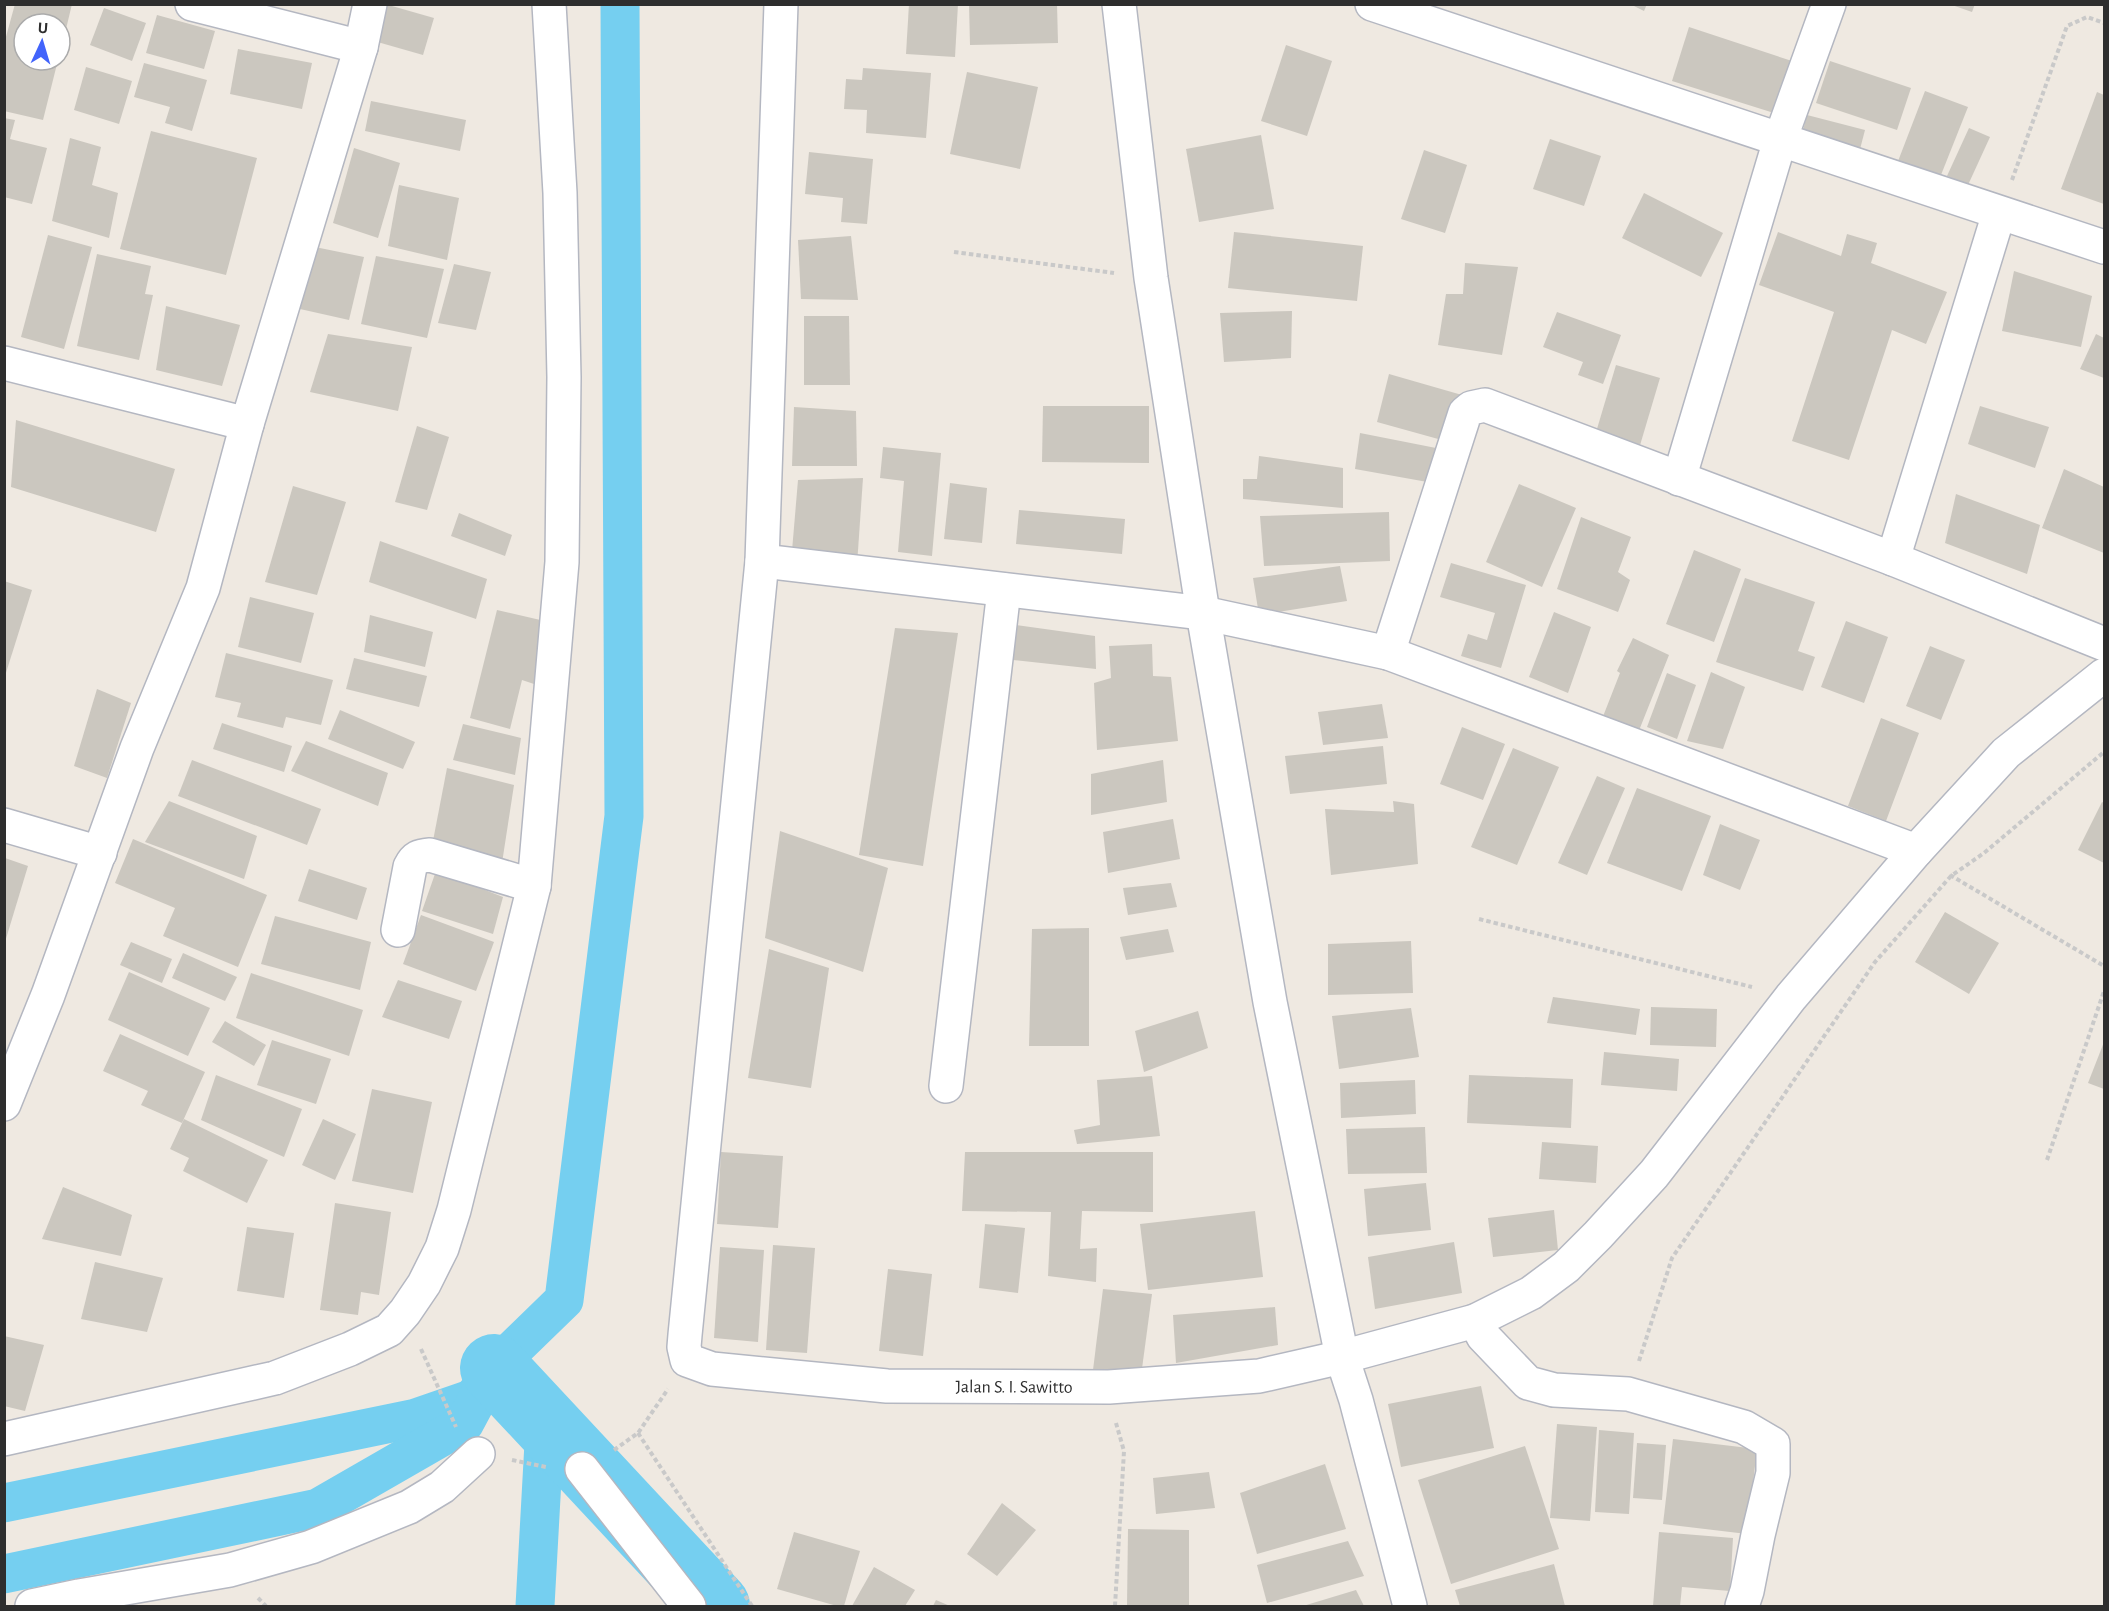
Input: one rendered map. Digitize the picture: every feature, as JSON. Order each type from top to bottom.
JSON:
[{"type":"street","points":[[192,4],[361,47]]},
{"type":"street","points":[[4,1104],[48,995],[137,748],[203,588],[248,424],[361,47],[370,4]]},
{"type":"street","points":[[4,1439],[275,1378],[350,1349],[389,1330],[405,1312],[424,1284],[442,1248],[454,1210],[534,886],[562,562],[564,377],[560,194],[549,4]]},
{"type":"street","points":[[687,1360],[684,1335],[762,561],[781,4]]},
{"type":"street","points":[[1119,4],[1151,278],[1203,613],[1270,1002],[1342,1357],[1356,1400],[1410,1606]]},
{"type":"street","points":[[1372,4],[2104,247]]},
{"type":"street","points":[[1679,479],[1780,140],[1829,4]]},
{"type":"street","points":[[1893,559],[1999,213]]},
{"type":"street","points":[[4,363],[248,424]]},
{"type":"street","points":[[1388,653],[1465,413],[1470,408],[1485,405],[1893,559],[2104,644]]},
{"type":"street","points":[[762,561],[1203,613],[1388,653],[1916,851]]},
{"type":"street","points":[[946,1086],[1004,590]]},
{"type":"street","name":"Jalan S. I. Sawitto","points":[[687,1360],[712,1369],[888,1386],[1097,1388],[1259,1376],[1342,1357],[1487,1338],[1531,1293],[1566,1267],[1654,1174],[1791,997],[1916,851],[2006,753],[2104,675]]},
{"type":"street","points":[[4,825],[100,853]]},
{"type":"street","points":[[398,930],[410,867],[414,858],[420,856],[430,855],[534,886]]},
{"type":"street","points":[[1487,1338],[1528,1383],[1554,1390],[1628,1394],[1744,1427],[1773,1444],[1773,1473],[1742,1606]]},
{"type":"street","points":[[32,1606],[230,1570],[311,1547],[409,1507],[442,1487],[478,1454]]},
{"type":"street","points":[[582,1469],[689,1606]]},
{"type":"path","points":[[1999,213],[2067,26],[2087,17],[2104,23]]},
{"type":"path","points":[[954,252],[1151,278]]},
{"type":"path","points":[[1628,1394],[1672,1258],[1875,962],[1951,876],[1984,853],[2104,752]]},
{"type":"path","points":[[1951,876],[2104,966]]},
{"type":"path","points":[[1479,919],[1791,997]]},
{"type":"path","points":[[2047,1160],[2104,991]]},
{"type":"path","points":[[405,1312],[462,1439],[478,1454],[549,1468]]},
{"type":"path","points":[[628,1439],[638,1433],[687,1360]]},
{"type":"path","points":[[1115,1421],[1124,1451],[1115,1606]]},
{"type":"path","points":[[638,1433],[752,1606]]},
{"type":"building","points":[[15,4],[72,4],[70,12],[13,12]]},
{"type":"building","points":[[385,4],[434,18],[423,55],[374,41]]},
{"type":"building","points":[[909,4],[958,4],[955,57],[906,54]]},
{"type":"building","points":[[969,4],[1057,4],[1058,43],[970,45]]},
{"type":"building","points":[[1630,4],[1647,4],[1644,11]]},
{"type":"building","points":[[1949,4],[1975,4],[1972,12]]},
{"type":"building","points":[[104,8],[146,23],[132,61],[90,45]]},
{"type":"building","points":[[12,15],[12,72],[55,72],[43,120],[4,111],[4,44]]},
{"type":"building","points":[[157,15],[215,31],[204,69],[146,53]]},
{"type":"building","points":[[1689,27],[1792,61],[1774,113],[1672,81]]},
{"type":"building","points":[[1286,45],[1332,61],[1307,136],[1261,121]]},
{"type":"building","points":[[238,49],[312,63],[302,109],[230,94]]},
{"type":"building","points":[[1830,61],[1911,88],[1897,130],[1816,103]]},
{"type":"building","points":[[144,63],[207,80],[192,131],[165,123],[170,107],[134,97]]},
{"type":"building","points":[[86,67],[132,81],[119,124],[74,110]]},
{"type":"building","points":[[863,68],[931,73],[926,138],[866,133],[867,110],[844,109],[846,79],[862,80]]},
{"type":"building","points":[[967,72],[1038,87],[1020,169],[950,154]]},
{"type":"building","points":[[1925,91],[1968,107],[1937,185],[1895,169]]},
{"type":"building","points":[[2097,92],[2104,95],[2104,204],[2061,189]]},
{"type":"building","points":[[371,101],[466,120],[460,151],[365,131]]},
{"type":"building","points":[[1807,115],[1865,130],[1859,153],[1801,138]]},
{"type":"building","points":[[4,118],[15,120],[10,139],[47,148],[32,204],[4,197]]},
{"type":"building","points":[[1969,128],[1990,137],[1968,185],[1947,176]]},
{"type":"building","points":[[151,131],[257,158],[226,275],[120,249]]},
{"type":"building","points":[[1261,135],[1274,209],[1199,222],[1186,149]]},
{"type":"building","points":[[70,138],[101,147],[92,185],[118,193],[109,238],[52,221]]},
{"type":"building","points":[[1550,139],[1601,156],[1584,206],[1533,189]]},
{"type":"building","points":[[354,148],[400,163],[378,238],[333,223]]},
{"type":"building","points":[[1424,150],[1467,165],[1445,233],[1401,219]]},
{"type":"building","points":[[809,152],[873,159],[867,224],[841,222],[843,198],[805,194]]},
{"type":"building","points":[[399,185],[459,198],[447,260],[388,246]]},
{"type":"building","points":[[1644,193],[1723,233],[1701,277],[1622,238]]},
{"type":"building","points":[[1234,232],[1363,246],[1357,301],[1228,288]]},
{"type":"building","points":[[1778,232],[1841,256],[1847,234],[1877,243],[1871,263],[1947,292],[1926,344],[1892,330],[1849,460],[1792,441],[1834,312],[1759,285]]},
{"type":"building","points":[[48,235],[92,247],[64,349],[21,337]]},
{"type":"building","points":[[851,236],[858,300],[801,299],[798,240]]},
{"type":"building","points":[[315,247],[364,257],[349,320],[300,309]]},
{"type":"building","points":[[97,254],[151,266],[145,294],[153,295],[139,360],[77,346]]},
{"type":"building","points":[[376,256],[444,269],[427,338],[361,324]]},
{"type":"building","points":[[1465,263],[1518,267],[1502,355],[1438,345],[1446,294],[1463,294]]},
{"type":"building","points":[[454,264],[491,272],[476,330],[438,323]]},
{"type":"building","points":[[2014,271],[2092,296],[2081,347],[2002,331]]},
{"type":"building","points":[[166,306],[240,325],[222,386],[156,370]]},
{"type":"building","points":[[1292,311],[1291,358],[1224,362],[1220,313]]},
{"type":"building","points":[[1557,312],[1621,335],[1603,384],[1578,375],[1583,362],[1543,347]]},
{"type":"building","points":[[804,316],[849,316],[850,385],[804,385]]},
{"type":"building","points":[[328,334],[412,347],[398,411],[310,392]]},
{"type":"building","points":[[2096,334],[2104,338],[2104,378],[2080,369]]},
{"type":"building","points":[[1616,365],[1660,378],[1638,452],[1594,439]]},
{"type":"building","points":[[1389,374],[1462,395],[1449,442],[1377,422]]},
{"type":"building","points":[[1043,406],[1149,406],[1149,463],[1042,462]]},
{"type":"building","points":[[1980,406],[2049,427],[2035,468],[1968,444]]},
{"type":"building","points":[[794,407],[856,411],[857,466],[792,466]]},
{"type":"building","points":[[16,420],[175,469],[156,532],[11,487]]},
{"type":"building","points":[[417,426],[449,437],[427,510],[395,502]]},
{"type":"building","points":[[1360,433],[1436,448],[1433,483],[1355,469]]},
{"type":"building","points":[[883,447],[941,453],[932,556],[898,552],[904,481],[880,478]]},
{"type":"building","points":[[1259,456],[1343,468],[1343,508],[1243,499],[1243,479],[1257,479]]},
{"type":"building","points":[[2064,469],[2104,487],[2104,553],[2042,528]]},
{"type":"building","points":[[863,478],[857,565],[792,551],[798,480]]},
{"type":"building","points":[[950,483],[987,488],[982,543],[944,539]]},
{"type":"building","points":[[1519,484],[1576,508],[1542,587],[1486,562]]},
{"type":"building","points":[[293,486],[346,502],[317,595],[265,582]]},
{"type":"building","points":[[1956,494],[2040,525],[2027,574],[1945,543]]},
{"type":"building","points":[[1019,510],[1125,519],[1122,554],[1016,544]]},
{"type":"building","points":[[1389,512],[1390,561],[1264,566],[1260,516]]},
{"type":"building","points":[[459,513],[512,535],[505,556],[451,536]]},
{"type":"building","points":[[1581,517],[1631,537],[1618,572],[1630,580],[1618,612],[1557,589]]},
{"type":"building","points":[[380,541],[487,579],[476,619],[369,582]]},
{"type":"building","points":[[1694,550],[1741,569],[1714,642],[1666,624]]},
{"type":"building","points":[[1451,563],[1526,585],[1501,668],[1461,656],[1468,634],[1487,640],[1495,613],[1440,597]]},
{"type":"building","points":[[1340,566],[1347,601],[1259,615],[1253,578]]},
{"type":"building","points":[[1745,578],[1815,602],[1798,651],[1815,657],[1803,691],[1716,662]]},
{"type":"building","points":[[4,581],[32,590],[5,676],[4,676]]},
{"type":"building","points":[[250,597],[314,613],[301,663],[238,647]]},
{"type":"building","points":[[497,610],[549,622],[534,684],[522,680],[510,729],[470,718]]},
{"type":"building","points":[[1554,612],[1591,627],[1568,693],[1529,677]]},
{"type":"building","points":[[370,615],[433,632],[425,667],[364,652]]},
{"type":"building","points":[[1846,621],[1888,637],[1864,703],[1821,687]]},
{"type":"building","points":[[1016,625],[1095,636],[1096,669],[1013,660]]},
{"type":"building","points":[[895,628],[958,633],[923,866],[859,855]]},
{"type":"building","points":[[1633,638],[1669,655],[1638,733],[1602,719],[1620,673],[1617,671]]},
{"type":"building","points":[[1152,644],[1153,676],[1171,677],[1178,741],[1097,750],[1094,683],[1111,678],[1109,646]]},
{"type":"building","points":[[1930,646],[1965,660],[1941,720],[1906,706]]},
{"type":"building","points":[[226,653],[333,680],[321,725],[286,717],[283,728],[237,717],[241,703],[215,697]]},
{"type":"building","points":[[354,658],[427,676],[419,707],[346,689]]},
{"type":"building","points":[[1711,672],[1745,687],[1723,749],[1687,741]]},
{"type":"building","points":[[1667,673],[1696,685],[1677,739],[1647,727]]},
{"type":"building","points":[[97,689],[131,703],[107,778],[74,766]]},
{"type":"building","points":[[1382,704],[1388,738],[1323,745],[1318,712]]},
{"type":"building","points":[[340,710],[415,742],[403,769],[328,739]]},
{"type":"building","points":[[1881,718],[1919,733],[1886,821],[1848,806]]},
{"type":"building","points":[[222,723],[292,746],[284,772],[213,749]]},
{"type":"building","points":[[463,724],[521,738],[515,775],[453,760]]},
{"type":"building","points":[[1462,727],[1505,744],[1483,800],[1440,784]]},
{"type":"building","points":[[306,741],[388,773],[378,806],[291,771]]},
{"type":"building","points":[[1383,746],[1387,784],[1290,794],[1285,756]]},
{"type":"building","points":[[1513,748],[1559,767],[1517,865],[1471,847]]},
{"type":"building","points":[[192,760],[321,809],[307,845],[178,796]]},
{"type":"building","points":[[1163,760],[1167,802],[1091,815],[1091,774]]},
{"type":"building","points":[[447,768],[514,785],[502,863],[432,846]]},
{"type":"building","points":[[1597,776],[1625,788],[1587,875],[1558,863]]},
{"type":"building","points":[[1637,788],[1711,816],[1682,891],[1607,863]]},
{"type":"building","points":[[169,801],[257,836],[244,879],[145,842]]},
{"type":"building","points":[[1393,801],[1414,804],[1418,864],[1331,875],[1325,809],[1394,812]]},
{"type":"building","points":[[2102,802],[2104,803],[2104,863],[2078,850]]},
{"type":"building","points":[[1173,819],[1180,859],[1108,873],[1103,832]]},
{"type":"building","points":[[1720,824],[1760,840],[1740,890],[1703,875]]},
{"type":"building","points":[[780,831],[888,868],[863,972],[765,938]]},
{"type":"building","points":[[133,839],[267,895],[238,967],[163,936],[175,908],[115,883]]},
{"type":"building","points":[[5,858],[28,866],[5,942]]},
{"type":"building","points":[[309,869],[367,888],[357,920],[298,901]]},
{"type":"building","points":[[436,871],[503,897],[493,934],[422,911]]},
{"type":"building","points":[[1171,883],[1177,907],[1128,915],[1123,888]]},
{"type":"building","points":[[1945,912],[1999,943],[1969,994],[1915,962]]},
{"type":"building","points":[[421,915],[494,942],[476,991],[403,964]]},
{"type":"building","points":[[275,916],[371,942],[360,990],[261,964]]},
{"type":"building","points":[[1089,928],[1089,1046],[1029,1046],[1032,929]]},
{"type":"building","points":[[1168,929],[1174,952],[1126,960],[1120,937]]},
{"type":"building","points":[[1411,941],[1413,993],[1328,995],[1328,944]]},
{"type":"building","points":[[131,942],[172,959],[162,983],[120,965]]},
{"type":"building","points":[[769,949],[829,968],[811,1088],[748,1078]]},
{"type":"building","points":[[183,953],[237,977],[225,1001],[172,978]]},
{"type":"building","points":[[129,972],[210,1008],[188,1056],[108,1020]]},
{"type":"building","points":[[251,973],[363,1010],[349,1056],[236,1018]]},
{"type":"building","points":[[398,980],[462,1001],[449,1039],[382,1017]]},
{"type":"building","points":[[1553,997],[1640,1009],[1636,1035],[1547,1023]]},
{"type":"building","points":[[1651,1007],[1717,1009],[1716,1047],[1650,1045]]},
{"type":"building","points":[[1411,1008],[1419,1057],[1339,1069],[1332,1016]]},
{"type":"building","points":[[1198,1011],[1208,1048],[1144,1072],[1135,1031]]},
{"type":"building","points":[[225,1021],[266,1045],[254,1066],[212,1042]]},
{"type":"building","points":[[120,1034],[205,1072],[182,1123],[141,1105],[148,1091],[103,1071]]},
{"type":"building","points":[[272,1040],[331,1059],[316,1104],[257,1085]]},
{"type":"building","points":[[2104,1042],[2104,1089],[2088,1083]]},
{"type":"building","points":[[1604,1052],[1679,1059],[1677,1091],[1601,1085]]},
{"type":"building","points":[[216,1075],[302,1109],[284,1157],[201,1120]]},
{"type":"building","points":[[1469,1075],[1573,1079],[1571,1128],[1467,1123]]},
{"type":"building","points":[[1152,1076],[1160,1136],[1077,1144],[1074,1130],[1100,1125],[1097,1080]]},
{"type":"building","points":[[1415,1080],[1416,1114],[1341,1118],[1340,1083]]},
{"type":"building","points":[[372,1089],[432,1102],[413,1193],[352,1181]]},
{"type":"building","points":[[184,1119],[268,1160],[247,1203],[183,1171],[189,1158],[170,1149]]},
{"type":"building","points":[[323,1119],[356,1134],[335,1180],[302,1165]]},
{"type":"building","points":[[1425,1127],[1427,1173],[1348,1174],[1346,1129]]},
{"type":"building","points":[[1542,1142],[1598,1146],[1596,1183],[1539,1179]]},
{"type":"building","points":[[721,1152],[783,1156],[778,1228],[717,1224]]},
{"type":"building","points":[[965,1152],[1153,1152],[1153,1212],[1082,1211],[1080,1249],[1097,1248],[1096,1282],[1048,1276],[1051,1212],[962,1211]]},
{"type":"building","points":[[1426,1183],[1431,1230],[1368,1236],[1364,1189]]},
{"type":"building","points":[[63,1187],[132,1215],[121,1256],[42,1239]]},
{"type":"building","points":[[335,1203],[391,1212],[379,1295],[361,1292],[358,1315],[320,1310]]},
{"type":"building","points":[[1554,1210],[1558,1250],[1493,1257],[1488,1218]]},
{"type":"building","points":[[1255,1211],[1263,1277],[1148,1290],[1140,1224]]},
{"type":"building","points":[[985,1224],[1025,1228],[1018,1293],[979,1288]]},
{"type":"building","points":[[247,1227],[294,1233],[284,1298],[237,1291]]},
{"type":"building","points":[[1454,1242],[1462,1293],[1375,1309],[1368,1257]]},
{"type":"building","points":[[773,1245],[815,1248],[807,1353],[766,1350]]},
{"type":"building","points":[[720,1247],[764,1250],[758,1342],[714,1338]]},
{"type":"building","points":[[95,1262],[163,1278],[147,1332],[81,1319]]},
{"type":"building","points":[[888,1269],[932,1274],[923,1356],[879,1351]]},
{"type":"building","points":[[1103,1289],[1152,1294],[1141,1376],[1093,1370]]},
{"type":"building","points":[[1275,1307],[1278,1345],[1176,1363],[1173,1315]]},
{"type":"building","points":[[4,1336],[44,1345],[25,1411],[4,1406]]},
{"type":"building","points":[[1481,1386],[1494,1448],[1401,1467],[1388,1404]]},
{"type":"building","points":[[1557,1424],[1597,1427],[1590,1521],[1550,1518]]},
{"type":"building","points":[[1599,1430],[1634,1433],[1629,1514],[1595,1512]]},
{"type":"building","points":[[1673,1439],[1757,1449],[1747,1534],[1663,1524]]},
{"type":"building","points":[[1637,1443],[1666,1445],[1662,1500],[1633,1498]]},
{"type":"building","points":[[1525,1446],[1559,1549],[1451,1584],[1418,1480]]},
{"type":"building","points":[[1325,1464],[1346,1529],[1257,1554],[1240,1493]]},
{"type":"building","points":[[1209,1472],[1215,1508],[1156,1514],[1153,1478]]},
{"type":"building","points":[[1002,1503],[1036,1530],[997,1576],[967,1554]]},
{"type":"building","points":[[1128,1529],[1189,1530],[1189,1606],[1127,1606]]},
{"type":"building","points":[[794,1532],[860,1551],[844,1606],[777,1589]]},
{"type":"building","points":[[1659,1532],[1733,1538],[1730,1591],[1682,1587],[1680,1606],[1653,1606]]},
{"type":"building","points":[[1348,1541],[1364,1576],[1267,1603],[1257,1565]]},
{"type":"building","points":[[1554,1564],[1565,1606],[1460,1606],[1455,1590]]},
{"type":"building","points":[[874,1567],[915,1590],[905,1606],[852,1606]]},
{"type":"building","points":[[1356,1590],[1364,1606],[1303,1606]]},
{"type":"building","points":[[936,1600],[950,1606],[933,1606]]},
{"type":"waterway","points":[[535,1606],[544,1443],[494,1368],[564,1300],[624,816],[620,4]]},
{"type":"waterway","points":[[4,1574],[318,1508],[464,1424],[494,1368]]},
{"type":"waterway","points":[[494,1368],[716,1606]]},
{"type":"waterway","points":[[4,1503],[416,1418],[474,1398],[475,1395]]}]
